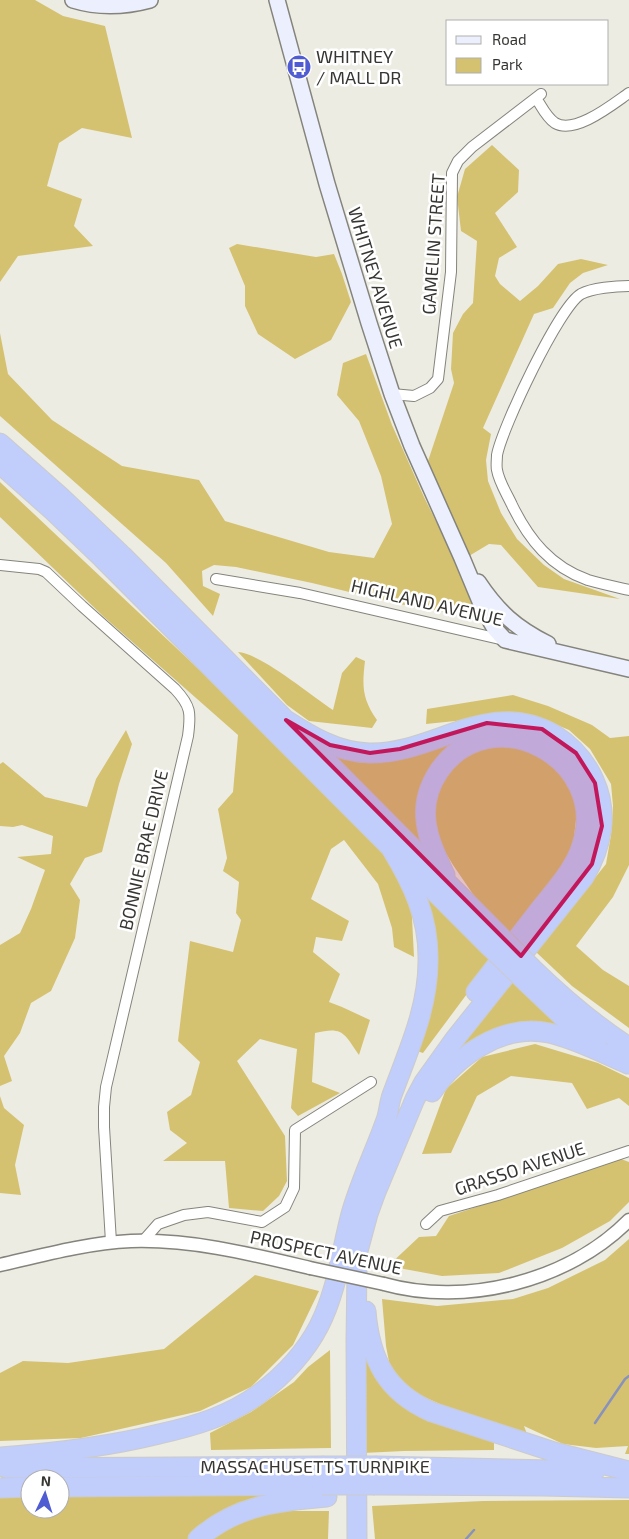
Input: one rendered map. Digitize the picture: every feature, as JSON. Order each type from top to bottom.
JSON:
[{"type":"highway","points":[[0,443],[103,537],[286,720],[450,885],[494,940]]},
{"type":"highway","points":[[0,464],[90,546],[391,848],[494,940],[528,974],[543,1000],[596,1044],[629,1058]]},
{"type":"highway","points":[[286,720],[312,737],[330,745],[370,753],[400,749],[487,723],[509,722],[531,725],[560,738],[576,753],[591,773],[599,794],[602,826],[599,846],[592,864],[584,877],[435,1066],[414,1099],[396,1118]]},
{"type":"highway","points":[[357,1539],[356,1334],[351,1213],[396,1118],[445,1033],[578,857],[586,829],[585,803],[575,778],[557,757],[528,742],[511,738],[495,738],[462,749],[443,766],[433,781],[430,790],[426,806],[426,821],[433,848],[450,885]]},
{"type":"highway","points":[[391,848],[411,882],[418,902],[427,937],[428,961],[427,984],[421,1014],[407,1059],[391,1097],[396,1118]]},
{"type":"highway","points":[[396,1118],[426,1102],[438,1082],[460,1060],[486,1044],[511,1034],[528,1031],[550,1033],[629,1058]]},
{"type":"highway","points":[[0,1457],[71,1450],[143,1438],[208,1421],[243,1405],[285,1372],[309,1343],[318,1328],[351,1249]]},
{"type":"highway","points":[[351,1249],[372,1348],[384,1374],[405,1397],[432,1412],[561,1454],[629,1472]]},
{"type":"highway","points":[[348,1539],[346,1308],[343,1284],[351,1249]]},
{"type":"highway","name":"MASSACHUSETTS TURNPIKE","points":[[0,1468],[377,1466],[629,1472]]},
{"type":"highway","points":[[0,1488],[20,1487]]},
{"type":"highway","name":"MASSACHUSETTS TURNPIKE","points":[[70,1487],[325,1491],[629,1488]]},
{"type":"highway","points":[[198,1539],[225,1519],[250,1508],[325,1491]]},
{"type":"main road","points":[[73,0],[90,5],[111,6],[150,0]]},
{"type":"main road","name":"WHITNEY AVENUE","points":[[277,0],[327,184],[392,394],[412,446],[496,635]]},
{"type":"main road","name":"WHITNEY AVENUE","points":[[462,558],[484,590],[508,619],[527,633],[566,654]]},
{"type":"main road","points":[[496,635],[508,619]]},
{"type":"main road","name":"HIGHLAND AVENUE","points":[[496,635],[629,669]]},
{"type":"street","name":"GAMELIN STREET","points":[[392,394],[414,396],[430,388],[438,379],[451,272],[452,173],[458,161],[472,147],[539,96],[548,117],[557,124],[565,126],[580,124],[629,93]]},
{"type":"street","points":[[629,286],[610,287],[580,294],[567,309],[534,365],[505,429],[497,455],[497,470],[523,527],[551,560],[578,576],[629,590]]},
{"type":"street","name":"BONNIE BRAE DRIVE","points":[[0,565],[39,569],[46,572],[175,689],[187,703],[190,712],[188,736],[148,900],[105,1092],[105,1148],[111,1242]]},
{"type":"street","name":"HIGHLAND AVENUE","points":[[216,579],[300,593],[496,635]]},
{"type":"street","points":[[143,1241],[158,1224],[184,1215],[208,1212],[262,1222],[285,1207],[294,1188],[295,1130],[371,1082]]},
{"type":"street","name":"GRASSO AVENUE","points":[[426,1224],[440,1211],[498,1195],[629,1151]]},
{"type":"street","name":"PROSPECT AVENUE","points":[[0,1265],[111,1242],[167,1242],[204,1246],[384,1284],[426,1291],[465,1292],[519,1282],[551,1271],[607,1239],[629,1220]]},
{"type":"highlighted area","points":[[286,720],[330,745],[370,753],[400,749],[487,723],[542,729],[576,753],[595,783],[602,826],[592,864],[521,956]]},
{"type":"green space","points":[[0,0],[35,0],[63,16],[105,26],[132,138],[82,128],[59,143],[47,186],[82,199],[74,226],[93,246],[18,256],[0,282]]},
{"type":"green space","points":[[492,145],[519,170],[518,192],[495,213],[517,247],[499,258],[495,276],[500,284],[520,301],[538,286],[558,264],[581,259],[608,265],[583,273],[570,283],[553,308],[534,314],[483,428],[491,434],[486,460],[488,481],[501,513],[517,539],[544,565],[564,579],[620,599],[538,587],[501,545],[489,544],[469,556],[428,461],[454,383],[451,369],[453,333],[463,314],[473,303],[477,241],[461,231],[457,197],[465,169]]},
{"type":"green space","points":[[237,244],[316,257],[334,254],[351,302],[331,340],[295,359],[258,334],[245,306],[245,286],[229,248]]},
{"type":"green space","points":[[0,333],[8,374],[52,420],[122,466],[199,480],[225,521],[329,552],[374,558],[392,524],[381,476],[359,421],[337,395],[343,363],[366,354],[392,425],[424,497],[470,590],[480,618],[399,604],[236,567],[214,565],[202,571],[203,586],[220,594],[213,616],[166,563],[0,416]]},
{"type":"green space","points":[[0,482],[288,753],[375,840],[411,898],[414,957],[394,947],[392,928],[378,884],[344,840],[331,849],[311,899],[349,921],[342,941],[316,937],[313,952],[340,974],[329,1002],[370,1020],[359,1055],[342,1033],[332,1030],[315,1033],[312,1082],[340,1093],[298,1116],[291,1108],[297,1049],[260,1039],[237,1061],[285,1136],[287,1181],[279,1196],[263,1211],[229,1208],[225,1161],[163,1161],[187,1143],[170,1130],[167,1112],[191,1095],[200,1062],[178,1041],[190,941],[233,952],[241,920],[236,913],[239,882],[223,871],[227,858],[218,809],[233,792],[238,735],[104,617],[0,517]]},
{"type":"green space","points":[[238,652],[248,654],[272,667],[333,710],[342,673],[356,657],[365,661],[364,692],[368,705],[377,720],[372,728],[309,721],[287,705]]},
{"type":"green space","points":[[513,695],[548,706],[592,725],[610,738],[629,736],[629,865],[613,897],[576,946],[603,970],[629,986],[629,1028],[572,986],[536,952],[606,864],[613,806],[611,784],[590,749],[569,730],[538,717],[503,713],[465,720],[426,724],[427,709]]},
{"type":"green space","points":[[126,730],[132,744],[119,784],[102,852],[85,858],[70,884],[80,900],[75,938],[51,991],[31,1003],[20,1033],[4,1056],[12,1081],[0,1086],[0,945],[20,933],[45,870],[17,857],[51,854],[53,836],[22,825],[13,827],[0,826],[0,764],[3,762],[45,797],[87,807],[96,779]]},
{"type":"green space","points":[[465,738],[449,746],[425,844],[421,847],[322,746],[343,754]]},
{"type":"green space","points":[[508,743],[553,761],[578,803],[572,853],[511,936],[477,900],[453,865],[438,840],[433,814],[436,792],[444,772],[483,745]]},
{"type":"green space","points":[[421,891],[491,957],[490,963],[423,1053],[414,1050],[423,1023]]},
{"type":"green space","points":[[510,976],[573,1031],[547,1024],[448,1059]]},
{"type":"green space","points":[[535,1044],[598,1063],[629,1078],[629,1106],[619,1098],[587,1109],[572,1083],[511,1076],[477,1096],[451,1153],[422,1154],[446,1089],[482,1057]]},
{"type":"green space","points":[[0,1096],[4,1108],[24,1125],[15,1165],[21,1195],[0,1193]]},
{"type":"green space","points":[[621,1159],[629,1162],[629,1202],[610,1221],[562,1248],[499,1273],[442,1276],[388,1266],[419,1237],[436,1236],[449,1216]]},
{"type":"green space","points":[[629,1239],[629,1454],[625,1454],[628,1446],[596,1448],[563,1444],[524,1426],[527,1434],[442,1405],[411,1391],[390,1367],[386,1346],[382,1299],[437,1306],[513,1299],[548,1288],[605,1260]]},
{"type":"green space","points":[[255,1275],[319,1291],[293,1345],[251,1387],[200,1411],[81,1438],[0,1441],[0,1373],[23,1361],[68,1363],[164,1349]]},
{"type":"green space","points":[[330,1350],[331,1448],[211,1450],[210,1433],[251,1412],[294,1382],[308,1367]]},
{"type":"green space","points":[[361,1350],[376,1370],[494,1439],[494,1450],[363,1453]]},
{"type":"green space","points":[[289,1494],[190,1539],[0,1539],[0,1497],[20,1497],[20,1519],[70,1519],[70,1497]]},
{"type":"green space","points":[[629,1500],[629,1539],[375,1539],[372,1506],[483,1501]]},
{"type":"green space","points":[[255,1511],[329,1511],[328,1539],[211,1539]]},
{"type":"waterway","points":[[595,1423],[629,1376]]},
{"type":"waterway","points":[[466,1539],[474,1530]]},
{"type":"place","name":"WHITNEY / MALL DR","points":[[299,67]]}]
